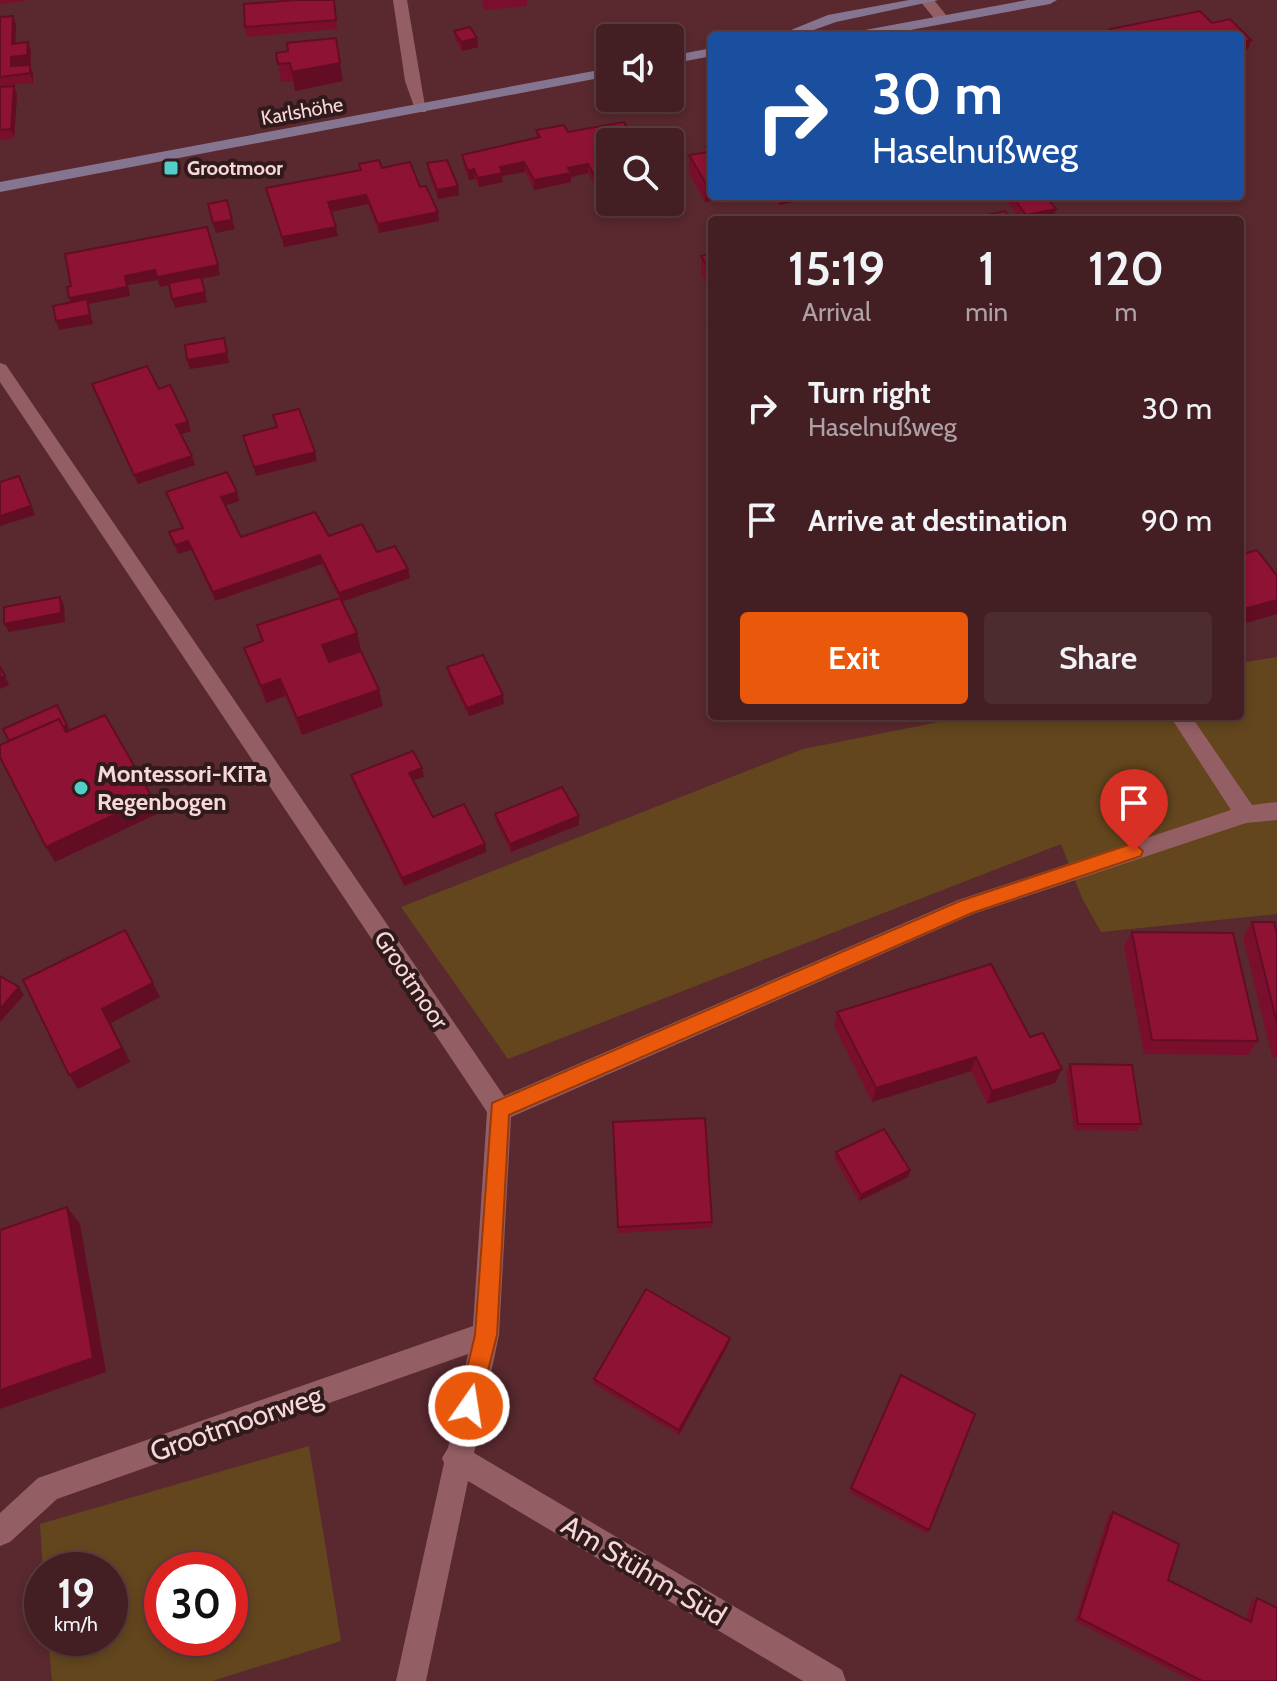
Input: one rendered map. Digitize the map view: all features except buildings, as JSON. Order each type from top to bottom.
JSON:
[{"type":"main road","points":[[794,32],[833,18],[929,0]]},
{"type":"main road","points":[[876,32],[1050,0]]},
{"type":"main road","points":[[684,57],[708,53]]},
{"type":"main road","name":"Karlshöhe","points":[[0,187],[596,75]]},
{"type":"street","points":[[400,0],[412,81],[421,109]]},
{"type":"street","points":[[929,0],[943,20]]},
{"type":"street","name":"Grootmoor","points":[[0,369],[499,1110]]},
{"type":"street","points":[[1183,720],[1246,814]]},
{"type":"street","points":[[411,1681],[456,1458],[486,1335],[499,1110],[966,907],[1246,814],[1277,811]]},
{"type":"street","name":"Grootmoorweg","points":[[0,1532],[48,1488],[486,1335]]},
{"type":"street","name":"Am Stühm-Süd","points":[[456,1458],[831,1681]]},
{"type":"shaded area","points":[[1277,657],[1277,914],[1101,932],[1082,898],[1061,844],[508,1059],[401,907],[803,749],[949,720],[1244,720],[1244,662]]},
{"type":"shaded area","points":[[309,1446],[341,1641],[212,1681],[52,1681],[50,1656],[128,1656],[128,1552],[42,1552],[40,1524]]},
{"type":"place","name":"Grootmoor","points":[[171,168]]},
{"type":"place","name":"Montessori-KiTa Regenbogen","points":[[81,788]]},
{"type":"route","points":[[469,1406],[486,1335],[499,1110],[966,907],[1134,851]]}]
